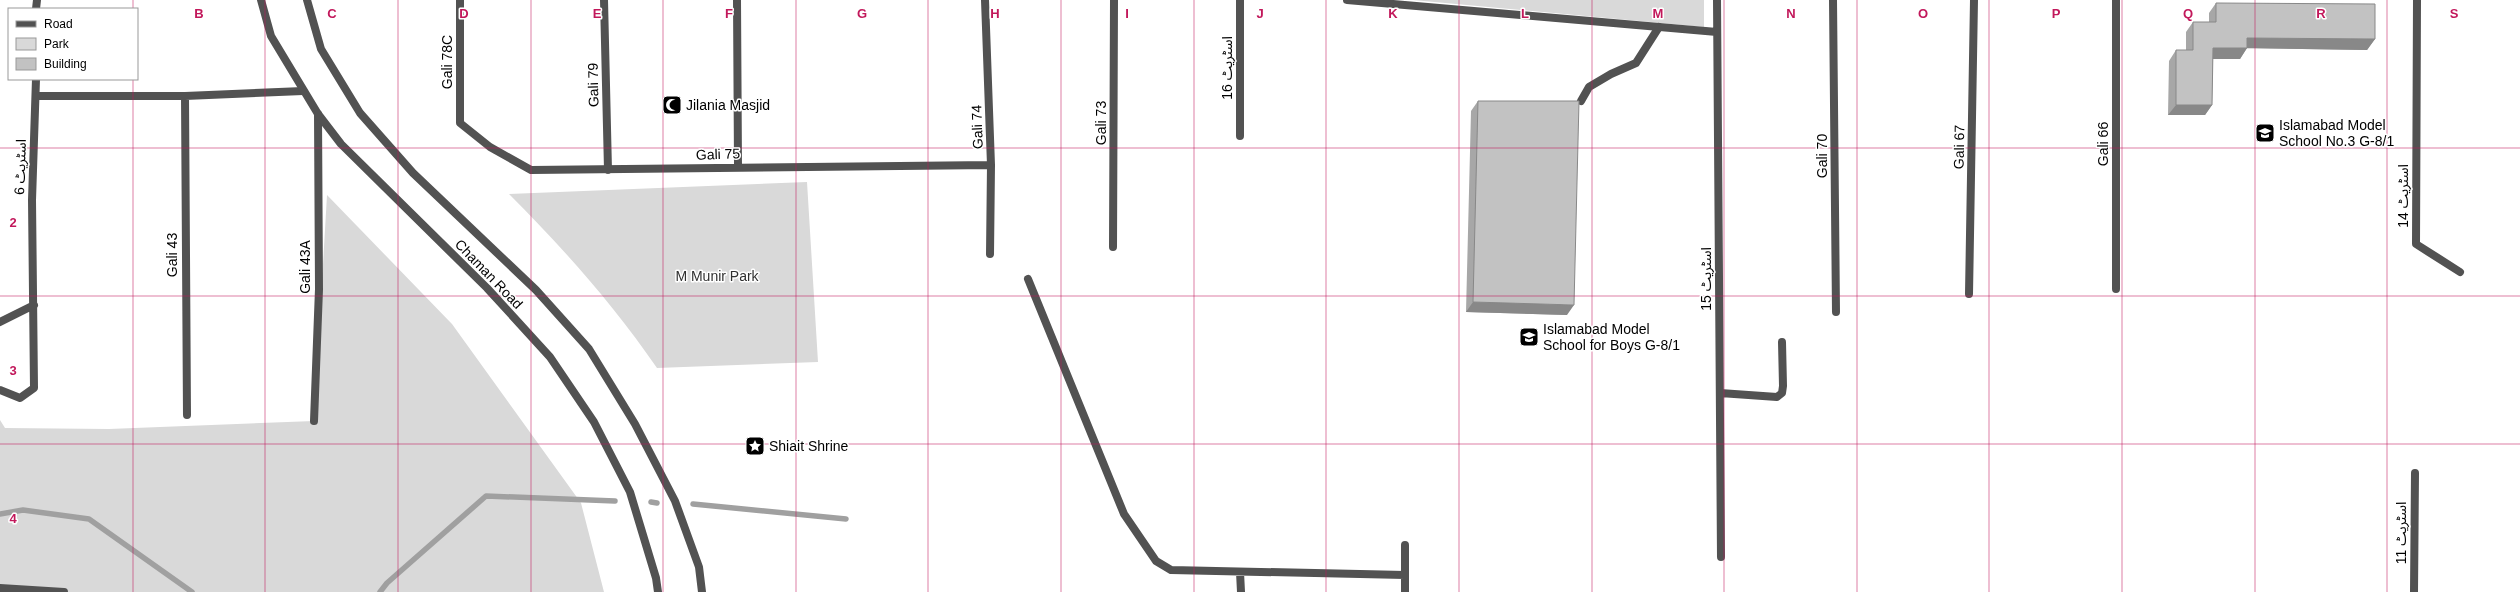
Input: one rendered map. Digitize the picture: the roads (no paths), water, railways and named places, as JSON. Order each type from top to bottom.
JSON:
[{"type":"street","name":"Chaman Road","points":[[261,0],[271,36],[303,91],[318,114],[341,144],[487,288],[550,357],[594,422],[630,492],[656,578],[658,592]]},
{"type":"street","name":"Chaman Road","points":[[307,0],[321,49],[360,113],[413,173],[536,290],[589,349],[635,424],[675,501],[699,567],[702,592]]},
{"type":"street","name":"Gali 78C","points":[[460,0],[460,123]]},
{"type":"street","name":"Gali 79","points":[[604,0],[608,170]]},
{"type":"street","points":[[737,0],[738,166]]},
{"type":"street","name":"Gali 74","points":[[986,0],[991,165],[990,254]]},
{"type":"street","name":"Gali 73","points":[[1113,247],[1114,0]]},
{"type":"street","name":"اسٹریٹ 16","points":[[1240,0],[1240,136]]},
{"type":"street","points":[[1347,0],[1717,32]]},
{"type":"street","name":"اسٹریٹ 15","points":[[1717,0],[1721,557]]},
{"type":"street","name":"Gali 70","points":[[1833,0],[1836,312]]},
{"type":"street","name":"Gali 67","points":[[1969,294],[1974,0]]},
{"type":"street","name":"Gali 66","points":[[2116,0],[2116,289]]},
{"type":"street","name":"اسٹریٹ 14","points":[[2417,0],[2416,244],[2460,272]]},
{"type":"street","points":[[1581,101],[1589,88],[1611,74],[1636,63],[1659,27]]},
{"type":"street","name":"اسٹریٹ 6","points":[[0,390],[20,398],[34,388],[32,200],[36,80]]},
{"type":"street","points":[[36,96],[185,96],[303,91]]},
{"type":"street","name":"Gali 43","points":[[185,96],[187,415]]},
{"type":"street","name":"Gali 43A","points":[[314,421],[319,289],[318,114]]},
{"type":"street","name":"Gali 75","points":[[460,123],[490,147],[531,170],[608,170],[738,166],[991,165]]},
{"type":"street","points":[[1028,278],[1124,514],[1156,561],[1171,570],[1405,575]]},
{"type":"street","points":[[0,322],[34,305]]},
{"type":"street","points":[[1720,393],[1777,397],[1782,393],[1784,386],[1782,342]]},
{"type":"street","name":"اسٹریٹ 11","points":[[2414,592],[2415,473]]},
{"type":"street","points":[[1405,545],[1405,592]]},
{"type":"street","points":[[1240,572],[1241,592]]},
{"type":"street","points":[[0,588],[64,592]]},
{"type":"waterway","points":[[380,592],[387,583],[486,496],[615,501]]},
{"type":"waterway","points":[[651,502],[657,503]]},
{"type":"waterway","points":[[693,504],[846,519]]},
{"type":"waterway","points":[[0,514],[23,510],[89,519],[192,592]]},
{"type":"place","name":"Jilania Masjid","points":[[672,105]]},
{"type":"place","name":"Islamabad Model School No.3 G-8/1","points":[[2265,133]]},
{"type":"place","name":"Islamabad Model School for Boys G-8/1","points":[[1529,337]]},
{"type":"place","name":"Shiait Shrine","points":[[755,446]]},
{"type":"park label","name":"M Munir Park","points":[[717,276]]}]
